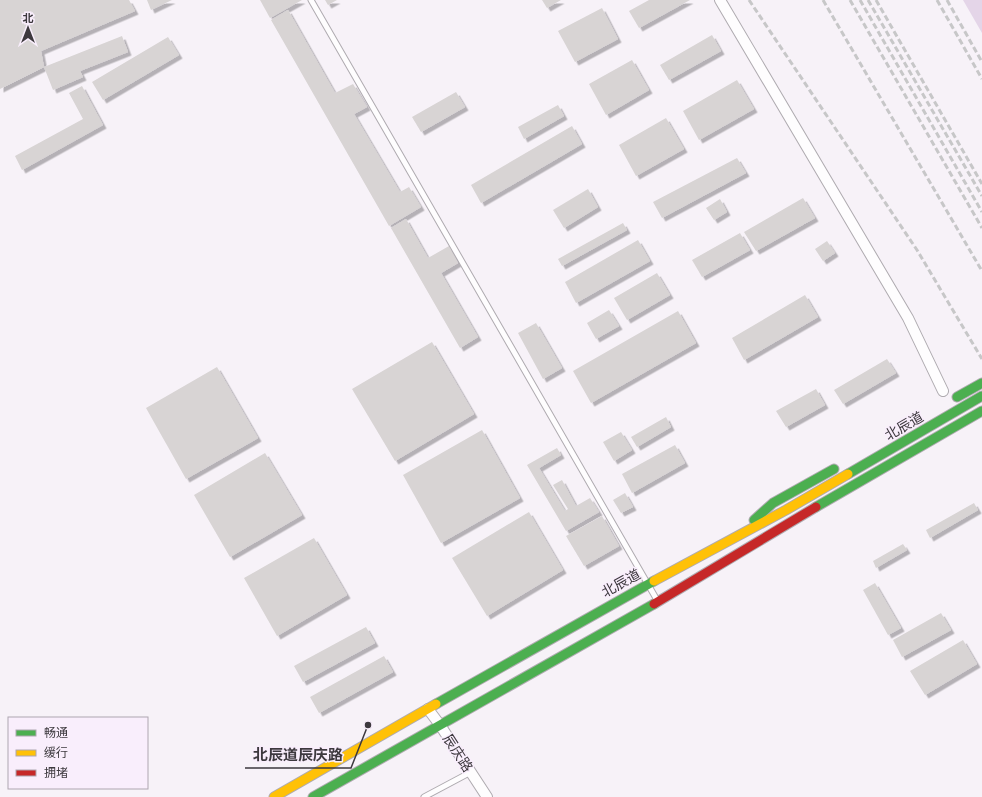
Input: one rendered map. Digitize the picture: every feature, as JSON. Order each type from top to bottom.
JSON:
[{"type":"main road","points":[[948,402],[982,383]]},
{"type":"main road","name":"北辰道","points":[[274,797],[648,584],[786,510],[982,396]]},
{"type":"main road","name":"北辰道","points":[[313,797],[658,601],[982,411]]},
{"type":"main road","points":[[736,536],[773,503],[840,465]]},
{"type":"main road","points":[[744,550],[787,534]]},
{"type":"street","points":[[720,0],[908,318],[943,392]]},
{"type":"street","name":"辰庆路","points":[[425,711],[487,797]]},
{"type":"street","name":"辰庆路","points":[[469,773],[480,797]]},
{"type":"lane","points":[[311,0],[658,601]]},
{"type":"lane","points":[[424,797],[469,773]]},
{"type":"shaded area","points":[[963,0],[982,0],[982,33]]},
{"type":"building","points":[[0,0],[129,0],[135,11],[41,51],[44,67],[0,89]]},
{"type":"building","points":[[147,0],[172,0],[151,10]]},
{"type":"building","points":[[260,0],[302,0],[270,18]]},
{"type":"building","points":[[325,0],[337,0],[328,5]]},
{"type":"building","points":[[542,0],[561,0],[547,8]]},
{"type":"building","points":[[649,0],[690,0],[639,28],[629,11]]},
{"type":"building","points":[[602,8],[618,39],[575,62],[558,31]]},
{"type":"building","points":[[288,10],[335,93],[353,84],[367,107],[354,114],[400,192],[409,187],[421,207],[389,226],[271,20]]},
{"type":"building","points":[[712,35],[721,51],[669,80],[660,65]]},
{"type":"building","points":[[122,36],[128,52],[80,71],[83,77],[53,90],[44,67]]},
{"type":"building","points":[[168,37],[179,55],[103,100],[92,82]]},
{"type":"building","points":[[632,60],[649,90],[606,115],[589,84]]},
{"type":"building","points":[[737,80],[754,109],[699,140],[683,111]]},
{"type":"building","points":[[82,86],[103,125],[22,170],[15,156],[83,119],[69,93]]},
{"type":"building","points":[[456,92],[465,107],[421,132],[412,117]]},
{"type":"building","points":[[558,105],[564,116],[524,139],[518,127]]},
{"type":"building","points":[[666,118],[684,149],[636,176],[619,145]]},
{"type":"building","points":[[572,126],[582,144],[481,203],[471,185]]},
{"type":"building","points":[[737,158],[746,173],[662,218],[653,202]]},
{"type":"building","points":[[588,189],[598,207],[564,228],[553,210]]},
{"type":"building","points":[[803,198],[815,218],[756,251],[744,232]]},
{"type":"building","points":[[720,199],[727,212],[714,220],[706,208]]},
{"type":"building","points":[[406,219],[428,258],[449,246],[458,263],[441,273],[478,337],[460,348],[391,228]]},
{"type":"building","points":[[623,223],[627,230],[562,266],[558,259]]},
{"type":"building","points":[[740,233],[750,250],[702,277],[692,260]]},
{"type":"building","points":[[638,240],[650,261],[576,303],[565,282]]},
{"type":"building","points":[[827,241],[835,253],[823,261],[815,249]]},
{"type":"building","points":[[657,273],[670,295],[627,320],[614,298]]},
{"type":"building","points":[[805,295],[818,317],[744,360],[732,338]]},
{"type":"building","points":[[609,310],[619,326],[596,339],[587,323]]},
{"type":"building","points":[[678,311],[696,343],[591,403],[573,371]]},
{"type":"building","points":[[536,323],[562,368],[543,379],[518,333]]},
{"type":"building","points":[[432,342],[474,414],[395,461],[352,389]]},
{"type":"building","points":[[887,359],[896,373],[843,404],[834,390]]},
{"type":"building","points":[[217,367],[258,438],[186,479],[146,408]]},
{"type":"building","points":[[816,389],[825,405],[786,427],[776,411]]},
{"type":"building","points":[[666,417],[671,427],[637,447],[631,437]]},
{"type":"building","points":[[482,430],[520,498],[441,543],[403,475]]},
{"type":"building","points":[[621,432],[632,450],[614,461],[603,442]]},
{"type":"building","points":[[675,445],[685,463],[632,493],[622,474]]},
{"type":"building","points":[[557,448],[561,455],[539,468],[565,511],[568,509],[553,485],[562,480],[576,506],[590,498],[599,512],[566,531],[527,465]]},
{"type":"building","points":[[265,453],[302,515],[230,557],[194,495]]},
{"type":"building","points":[[625,493],[633,507],[621,513],[613,500]]},
{"type":"building","points":[[974,503],[978,510],[930,538],[926,530]]},
{"type":"building","points":[[529,512],[563,570],[487,616],[452,558]]},
{"type":"building","points":[[602,516],[619,546],[584,566],[566,536]]},
{"type":"building","points":[[314,538],[347,595],[277,636],[244,578]]},
{"type":"building","points":[[903,544],[907,550],[876,568],[873,561]]},
{"type":"building","points":[[875,583],[901,628],[888,635],[863,590]]},
{"type":"building","points":[[941,613],[951,630],[902,657],[893,640]]},
{"type":"building","points":[[366,627],[375,643],[303,682],[294,666]]},
{"type":"building","points":[[963,640],[977,664],[925,695],[910,671]]},
{"type":"building","points":[[384,656],[393,672],[319,713],[310,697]]},
{"type":"railway","points":[[749,0],[917,250],[982,359]]},
{"type":"railway","points":[[823,0],[982,271]]},
{"type":"railway","points":[[850,0],[982,228]]},
{"type":"railway","points":[[860,0],[982,212]]},
{"type":"railway","points":[[868,0],[982,196]]},
{"type":"railway","points":[[876,0],[982,184]]},
{"type":"railway","points":[[937,0],[982,79]]},
{"type":"railway","points":[[947,0],[982,62]]},
{"type":"traffic: fast","points":[[957,397],[982,383]]},
{"type":"traffic: fast","points":[[848,474],[982,396]]},
{"type":"traffic: fast","points":[[816,507],[982,411]]},
{"type":"traffic: fast","points":[[754,520],[773,503],[834,469]]},
{"type":"traffic: fast","points":[[436,704],[654,581]]},
{"type":"traffic: fast","points":[[313,797],[654,604]]},
{"type":"traffic: slow","points":[[654,581],[786,510],[848,474]]},
{"type":"traffic: slow","points":[[274,797],[436,704]]},
{"type":"traffic: jam","points":[[654,604],[816,507]]},
{"type":"place","name":"北辰道辰庆路","points":[[368,725]]}]
